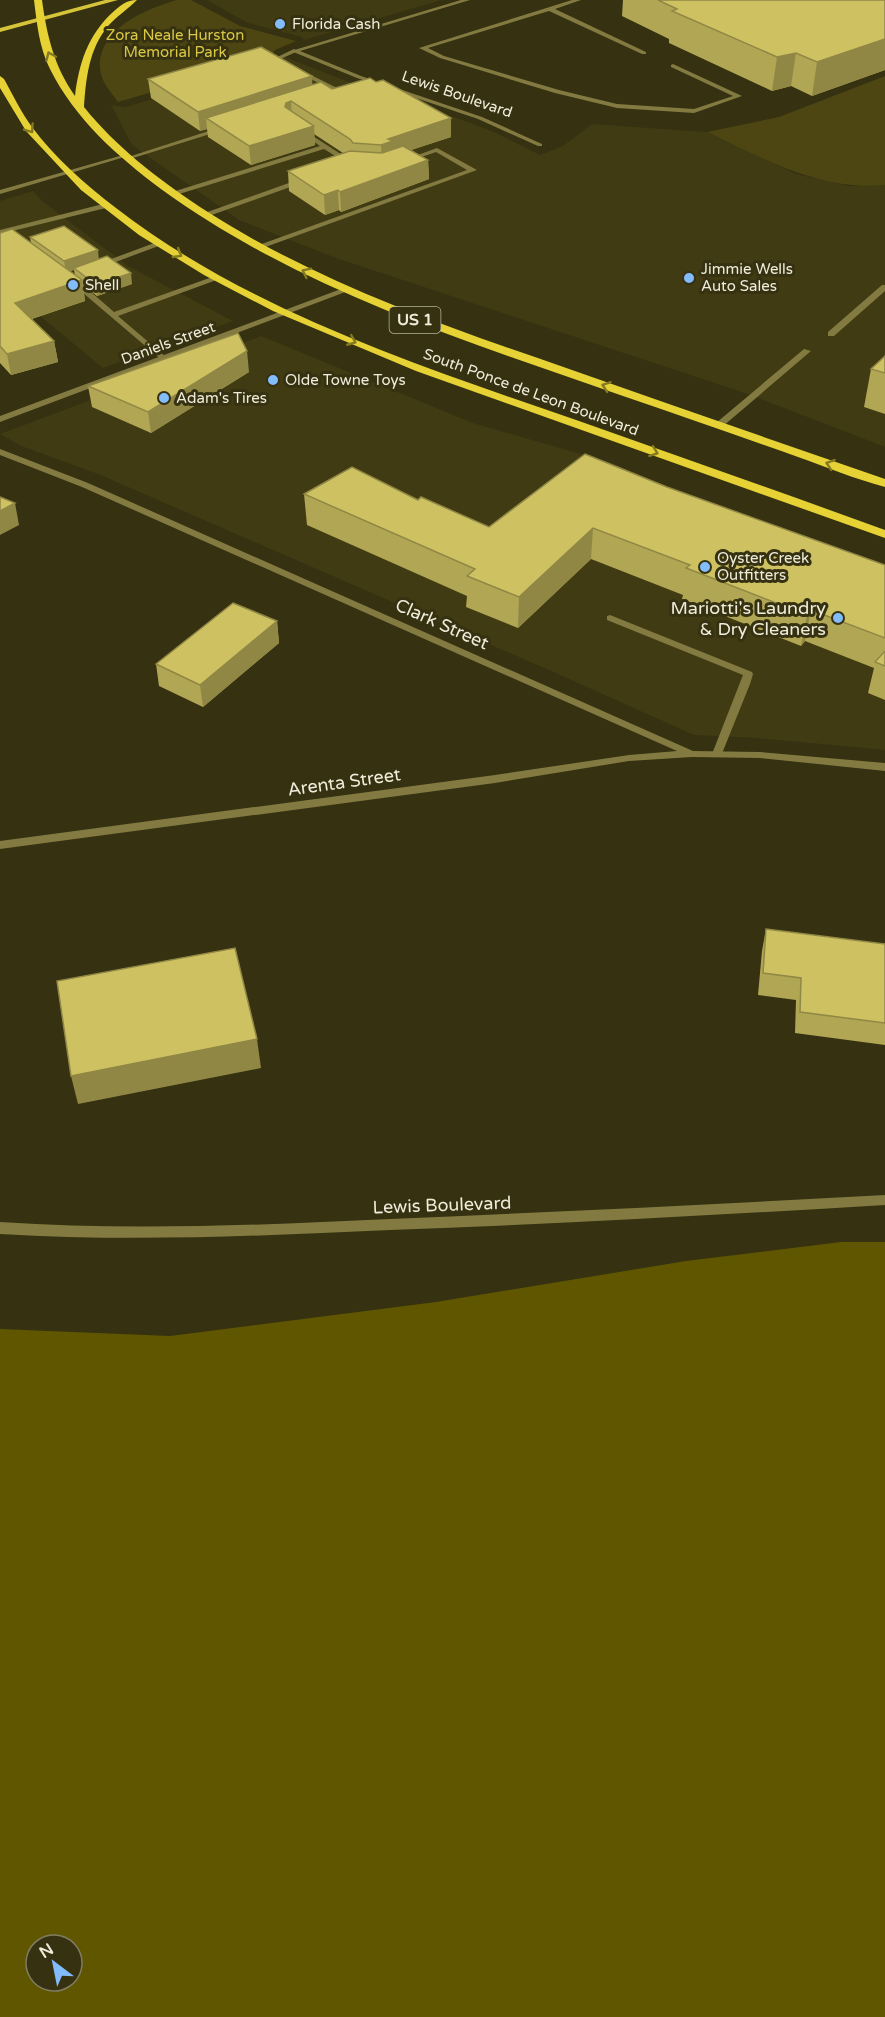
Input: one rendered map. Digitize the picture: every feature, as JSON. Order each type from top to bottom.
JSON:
[{"type":"highway","name":"US 1","points":[[38,0],[40,21]]},
{"type":"highway","points":[[79,107],[82,69],[88,49],[97,32],[112,14],[133,0]]},
{"type":"highway","name":"South Ponce de Leon Boulevard","points":[[40,21],[46,49],[54,67],[79,107],[95,127],[127,157],[173,193],[202,214],[257,247],[344,291],[417,320],[885,483]]},
{"type":"highway","name":"South Ponce de Leon Boulevard","points":[[0,79],[33,135],[68,171],[107,205],[160,244],[218,278],[288,313],[426,370],[885,534]]},
{"type":"highway","points":[[0,96],[11,101]]},
{"type":"main road","points":[[0,30],[114,0]]},
{"type":"street","points":[[284,64],[274,60],[294,51],[467,0]]},
{"type":"street","points":[[578,0],[423,48],[442,57],[557,92],[617,106],[694,111],[740,96],[674,66]]},
{"type":"street","points":[[550,9],[644,53]]},
{"type":"street","name":"Lewis Boulevard","points":[[294,51],[359,77],[480,117],[540,144]]},
{"type":"street","points":[[293,69],[340,90],[329,94]]},
{"type":"street","points":[[291,124],[348,161],[349,166]]},
{"type":"street","points":[[0,192],[228,126]]},
{"type":"street","points":[[173,193],[326,146]]},
{"type":"street","points":[[257,247],[473,170],[437,150],[394,164]]},
{"type":"street","points":[[338,170],[349,166],[361,167]]},
{"type":"street","points":[[202,214],[315,177]]},
{"type":"street","points":[[0,232],[107,205]]},
{"type":"street","points":[[0,232],[14,241]]},
{"type":"street","points":[[87,270],[160,244]]},
{"type":"street","points":[[77,273],[67,277],[163,359]]},
{"type":"street","points":[[113,315],[218,278]]},
{"type":"street","points":[[831,334],[885,287]]},
{"type":"street","name":"Daniels Street","points":[[0,419],[344,291]]},
{"type":"street","points":[[719,425],[807,351]]},
{"type":"street","name":"Clark Street","points":[[0,452],[106,494],[692,754],[760,756],[885,767]]},
{"type":"street","points":[[610,618],[748,674],[743,692],[727,724],[717,754]]},
{"type":"street","name":"Arenta Street","points":[[0,845],[484,780],[628,758],[692,754]]},
{"type":"street","name":"Lewis Boulevard","points":[[0,1228],[70,1234],[146,1235],[558,1218],[885,1200]]},
{"type":"shaded area","points":[[207,0],[442,0],[304,40],[302,37],[248,23]]},
{"type":"shaded area","points":[[285,57],[349,82],[471,123],[540,155],[563,146],[592,124],[707,132],[796,174],[849,186],[885,185],[885,447],[745,393],[336,258],[239,220],[132,145],[111,105],[125,107],[278,63]]},
{"type":"shaded area","points":[[33,191],[42,201],[128,266],[233,321],[103,368],[0,283],[0,201]]},
{"type":"shaded area","points":[[261,336],[473,423],[612,463],[841,560],[885,576],[885,750],[757,738],[694,735],[98,474],[21,446],[0,434]]},
{"type":"shaded area","points":[[841,1242],[885,1242],[885,2017],[0,2017],[0,1329],[170,1336],[436,1302],[686,1261]]},
{"type":"green space","name":"Zora Neale Hurston Memorial Park","points":[[177,0],[191,0],[240,26],[296,41],[275,50],[271,58],[118,102],[102,78],[100,69],[101,55],[107,42],[126,22]]},
{"type":"green space","points":[[885,76],[885,185],[861,186],[815,178],[771,162],[707,132],[779,117]]},
{"type":"building","points":[[658,0],[885,0],[885,39],[817,62],[796,53],[777,57],[672,11],[677,9]]},
{"type":"building","points":[[261,47],[312,76],[198,112],[148,79]]},
{"type":"building","points":[[370,78],[376,82],[383,80],[451,118],[388,139],[393,141],[381,145],[353,143],[291,101],[286,103],[285,107],[314,126],[249,146],[206,118],[321,82],[332,89]]},
{"type":"building","points":[[403,146],[428,160],[340,192],[338,190],[324,195],[288,171],[350,151],[382,153]]},
{"type":"building","points":[[64,226],[98,250],[64,261],[30,237]]},
{"type":"building","points":[[12,229],[82,280],[15,303],[54,341],[7,354],[0,346],[0,233]]},
{"type":"building","points":[[107,256],[131,273],[96,285],[74,268]]},
{"type":"building","points":[[238,333],[247,351],[148,412],[88,386]]},
{"type":"building","points":[[885,356],[885,373],[871,369]]},
{"type":"building","points":[[585,454],[667,487],[885,565],[885,638],[811,610],[807,615],[686,568],[690,565],[593,528],[519,597],[467,576],[475,569],[304,494],[352,467],[418,500],[421,497],[489,527]]},
{"type":"building","points":[[0,497],[15,503],[0,511]]},
{"type":"building","points":[[233,603],[277,621],[200,685],[156,664]]},
{"type":"building","points":[[885,651],[885,666],[875,662]]},
{"type":"building","points":[[766,929],[885,944],[885,1023],[800,1012],[801,978],[763,973]]},
{"type":"building","points":[[235,948],[257,1039],[71,1076],[57,981]]},
{"type":"place","name":"Florida Cash","points":[[280,24]]},
{"type":"place","name":"Jimmie Wells Auto Sales","points":[[689,278]]},
{"type":"place","name":"Shell","points":[[73,285]]},
{"type":"place","name":"Olde Towne Toys","points":[[273,380]]},
{"type":"place","name":"Adam's Tires","points":[[164,398]]},
{"type":"place","name":"Oyster Creek Outfitters","points":[[705,567]]},
{"type":"place","name":"Mariotti's Laundry & Dry Cleaners","points":[[838,618]]}]
